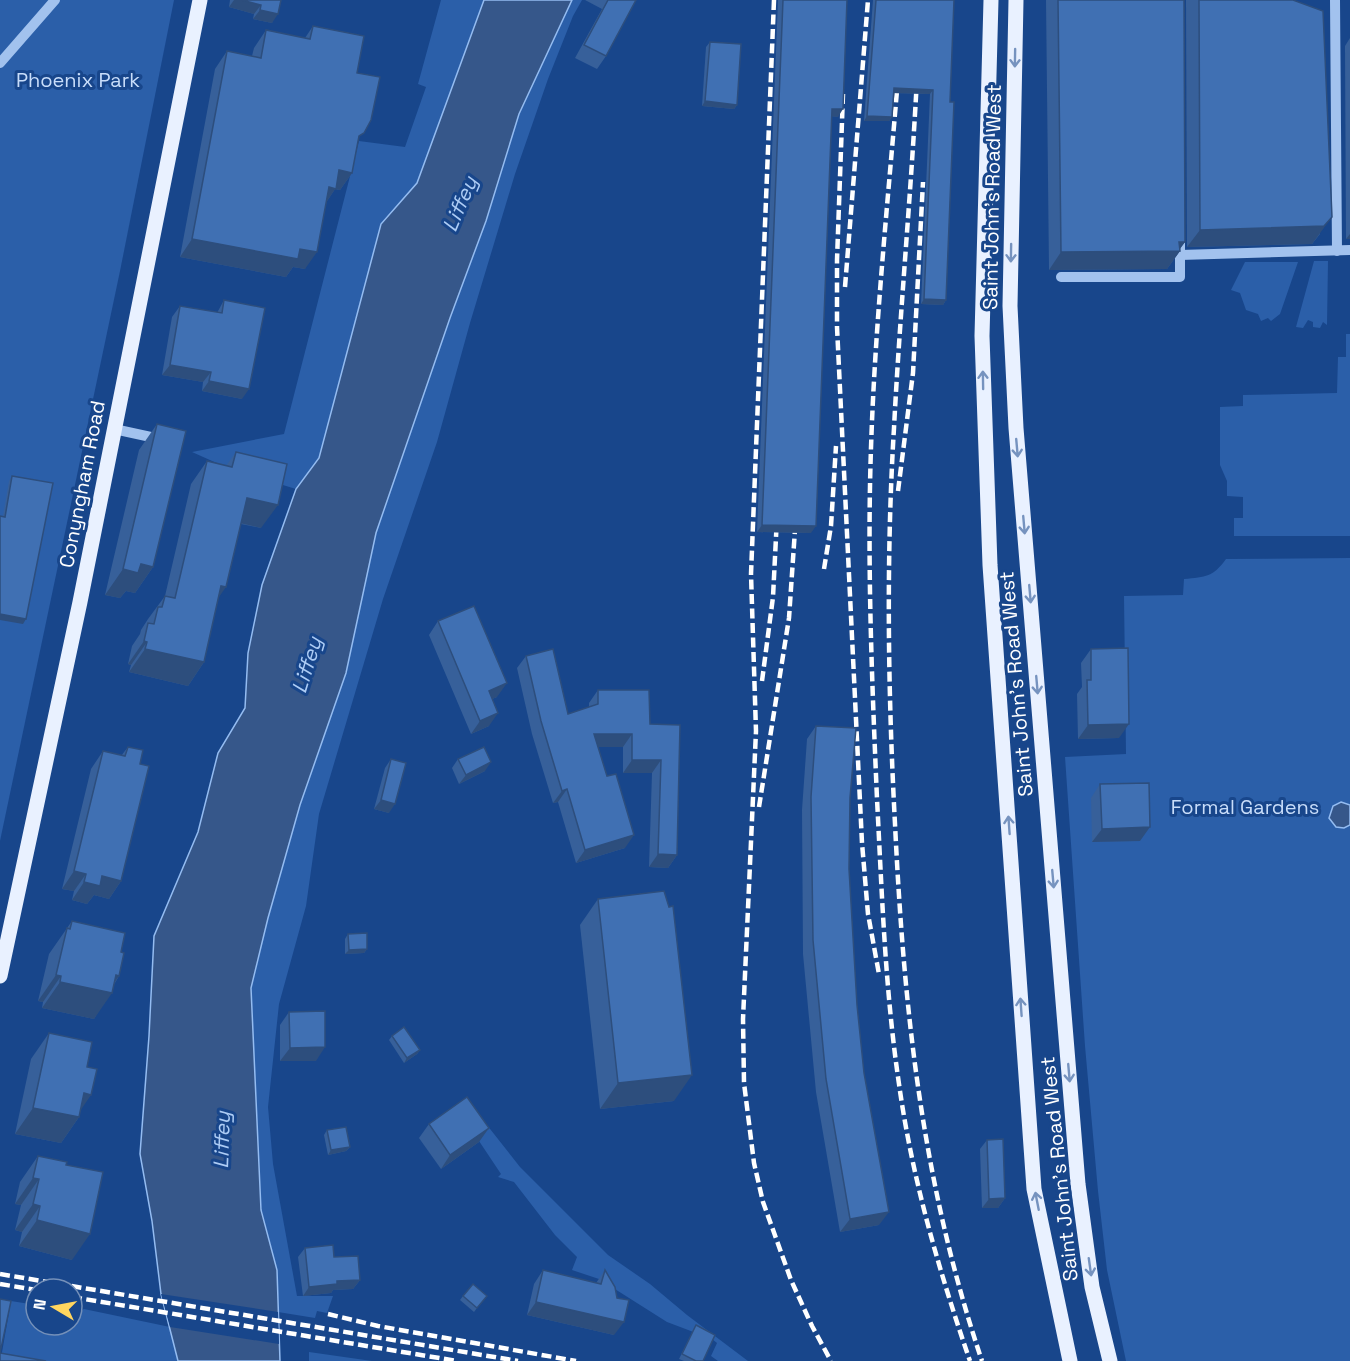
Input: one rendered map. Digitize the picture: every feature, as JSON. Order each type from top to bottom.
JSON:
[{"type":"main road","name":"Conyngham Road","points":[[0,976],[80,602],[200,0]]},
{"type":"main road","name":"Saint John's Road West","points":[[991,0],[982,336],[990,564],[1035,1190],[1070,1361]]},
{"type":"main road","name":"Saint John's Road West","points":[[1016,0],[1010,306],[1016,428],[1078,1184],[1092,1287],[1110,1361]]},
{"type":"street","points":[[0,63],[55,0]]},
{"type":"street","points":[[1335,0],[1337,251]]},
{"type":"street","points":[[1061,277],[1180,277],[1179,220]]},
{"type":"street","points":[[1180,255],[1350,250]]},
{"type":"street","points":[[114,429],[171,441]]},
{"type":"green space","name":"Phoenix Park","points":[[0,0],[174,0],[120,271],[0,841]]},
{"type":"green space","points":[[441,0],[484,0],[417,183],[382,223],[319,458],[296,489],[230,469],[192,452],[284,434],[359,141],[405,147],[426,87],[418,84]]},
{"type":"green space","points":[[572,0],[582,0],[573,16],[548,79],[515,174],[437,442],[383,599],[319,814],[306,906],[279,1004],[268,1107],[273,1164],[297,1296],[333,1296],[327,1313],[317,1311],[315,1318],[278,1312],[277,1270],[261,1207],[251,988],[300,805],[346,673],[376,533],[486,221],[519,114]]},
{"type":"green space","points":[[1314,261],[1328,261],[1327,325],[1323,322],[1320,328],[1313,327],[1313,322],[1308,320],[1303,328],[1296,327]]},
{"type":"green space","points":[[1245,262],[1298,262],[1280,314],[1271,321],[1268,318],[1261,321],[1258,314],[1246,310],[1240,293],[1231,290]]},
{"type":"green space","points":[[1346,334],[1350,334],[1350,536],[1234,536],[1234,518],[1243,518],[1243,497],[1227,496],[1227,481],[1220,465],[1220,407],[1243,406],[1243,395],[1337,393],[1338,357],[1346,357]]},
{"type":"green space","name":"Formal Gardens","points":[[1350,558],[1350,1361],[1126,1361],[1107,1270],[1098,1191],[1085,1046],[1065,757],[1126,754],[1124,596],[1183,595],[1184,579],[1198,578],[1213,573],[1226,559]]},
{"type":"green space","points":[[483,1120],[520,1167],[608,1255],[650,1284],[748,1361],[718,1361],[711,1356],[717,1343],[712,1339],[667,1322],[599,1279],[572,1270],[577,1257],[555,1235],[514,1182],[498,1177],[501,1174],[469,1126]]},
{"type":"green space","points":[[11,1301],[24,1303],[24,1337],[84,1337],[84,1309],[170,1327],[178,1361],[31,1361],[1,1358]]},
{"type":"green space","points":[[309,1352],[372,1361],[309,1361]]},
{"type":"water","name":"Liffey","points":[[484,0],[572,0],[519,114],[486,221],[376,533],[346,673],[300,805],[251,988],[261,1210],[277,1270],[280,1361],[178,1361],[161,1294],[152,1221],[140,1154],[154,936],[198,832],[218,753],[245,708],[248,653],[262,585],[296,489],[319,458],[381,224],[417,183]]},
{"type":"water","points":[[1341,802],[1350,805],[1350,825],[1344,828],[1336,827],[1329,818],[1333,806]]},
{"type":"pier","points":[[161,1294],[278,1312],[279,1344],[170,1327]]},
{"type":"building","points":[[242,0],[281,0],[278,14],[260,10],[261,5]]},
{"type":"building","points":[[608,0],[636,0],[606,56],[584,45]]},
{"type":"building","points":[[783,0],[847,0],[843,109],[832,109],[816,526],[762,525]]},
{"type":"building","points":[[876,0],[954,0],[950,102],[954,102],[946,300],[924,299],[933,90],[894,88],[892,117],[867,116]]},
{"type":"building","points":[[1058,0],[1184,0],[1185,242],[1179,242],[1180,251],[1061,252]]},
{"type":"building","points":[[1199,0],[1293,0],[1323,11],[1332,217],[1324,226],[1200,230]]},
{"type":"building","points":[[313,26],[364,36],[357,73],[380,77],[371,120],[364,133],[359,136],[352,173],[339,170],[336,189],[329,187],[317,252],[300,249],[298,259],[192,239],[227,51],[261,58],[266,30],[310,39]]},
{"type":"building","points":[[710,42],[741,44],[737,105],[705,101]]},
{"type":"building","points":[[224,300],[265,308],[249,389],[209,381],[211,372],[170,365],[180,306],[222,313]]},
{"type":"building","points":[[157,424],[186,431],[153,567],[141,564],[138,573],[123,569]]},
{"type":"building","points":[[236,452],[287,464],[278,505],[247,498],[226,587],[221,586],[204,662],[145,649],[147,642],[144,641],[148,623],[154,624],[158,607],[162,607],[165,596],[175,598],[207,461],[232,467]]},
{"type":"building","points":[[12,476],[53,483],[26,619],[0,614],[0,516],[5,517]]},
{"type":"building","points":[[474,606],[507,683],[489,691],[498,713],[480,721],[438,621]]},
{"type":"building","points":[[1128,648],[1129,724],[1088,725],[1087,680],[1091,680],[1091,649]]},
{"type":"building","points":[[553,649],[568,714],[598,704],[598,690],[649,690],[650,724],[680,725],[677,855],[658,854],[661,760],[632,760],[632,734],[594,734],[607,776],[616,774],[634,835],[585,850],[567,789],[562,791],[541,721],[526,656]]},
{"type":"building","points":[[816,726],[856,728],[850,798],[849,869],[857,1005],[864,1073],[889,1212],[850,1219],[826,1079],[813,940],[811,797]]},
{"type":"building","points":[[128,747],[143,750],[140,764],[149,766],[121,881],[102,876],[100,886],[84,882],[86,874],[74,871],[103,751],[125,756]]},
{"type":"building","points":[[484,747],[491,762],[466,775],[458,759]]},
{"type":"building","points":[[391,759],[406,763],[395,804],[381,800]]},
{"type":"building","points":[[1149,783],[1150,827],[1102,829],[1100,784]]},
{"type":"building","points":[[664,891],[669,907],[673,906],[692,1075],[618,1083],[598,899]]},
{"type":"building","points":[[72,921],[125,933],[121,952],[124,953],[119,976],[116,975],[112,993],[60,982],[61,976],[56,975],[67,928],[70,929]]},
{"type":"building","points":[[367,933],[367,949],[349,950],[348,934]]},
{"type":"building","points":[[325,1011],[325,1047],[290,1048],[289,1012]]},
{"type":"building","points":[[404,1027],[420,1050],[407,1058],[392,1036]]},
{"type":"building","points":[[49,1033],[92,1042],[87,1067],[97,1069],[91,1095],[84,1093],[79,1117],[33,1108]]},
{"type":"building","points":[[467,1097],[489,1128],[450,1155],[429,1124]]},
{"type":"building","points":[[346,1127],[350,1147],[331,1150],[327,1130]]},
{"type":"building","points":[[1003,1139],[1005,1198],[989,1199],[987,1140]]},
{"type":"building","points":[[38,1156],[67,1162],[66,1165],[103,1172],[90,1234],[37,1220],[40,1206],[33,1204],[39,1179],[33,1178]]},
{"type":"building","points":[[333,1245],[334,1257],[358,1256],[360,1280],[337,1281],[337,1284],[309,1287],[305,1248]]},
{"type":"building","points":[[543,1270],[601,1284],[605,1270],[615,1287],[617,1298],[629,1300],[624,1322],[536,1302]]},
{"type":"building","points":[[473,1284],[487,1296],[477,1308],[463,1296]]},
{"type":"building","points":[[0,1299],[11,1301],[0,1353]]},
{"type":"building","points":[[696,1325],[715,1335],[703,1361],[696,1361],[682,1354]]},
{"type":"building","points":[[0,1353],[46,1361],[0,1361]]},
{"type":"railway","points":[[774,0],[751,574],[756,731],[743,1019],[744,1083],[754,1163],[763,1202],[791,1280],[831,1361]]},
{"type":"railway","points":[[845,287],[868,0]]},
{"type":"railway","points":[[898,78],[882,263],[870,492],[872,667],[882,906],[894,1048],[911,1154],[937,1259],[970,1361]]},
{"type":"railway","points":[[917,78],[891,478],[889,676],[895,824],[904,962],[919,1096],[944,1228],[982,1361]]},
{"type":"railway","points":[[843,94],[837,327],[862,843],[868,914],[879,974]]},
{"type":"railway","points":[[898,491],[913,373],[923,182]]},
{"type":"railway","points":[[824,569],[831,526],[836,446]]},
{"type":"railway","points":[[759,807],[789,618],[796,515]]},
{"type":"railway","points":[[762,681],[773,597],[777,517]]},
{"type":"railway","points":[[0,1274],[518,1361]]},
{"type":"railway","points":[[0,1284],[24,1288]]},
{"type":"railway","points":[[84,1299],[457,1361]]},
{"type":"railway","points":[[328,1314],[378,1326],[576,1361]]}]
